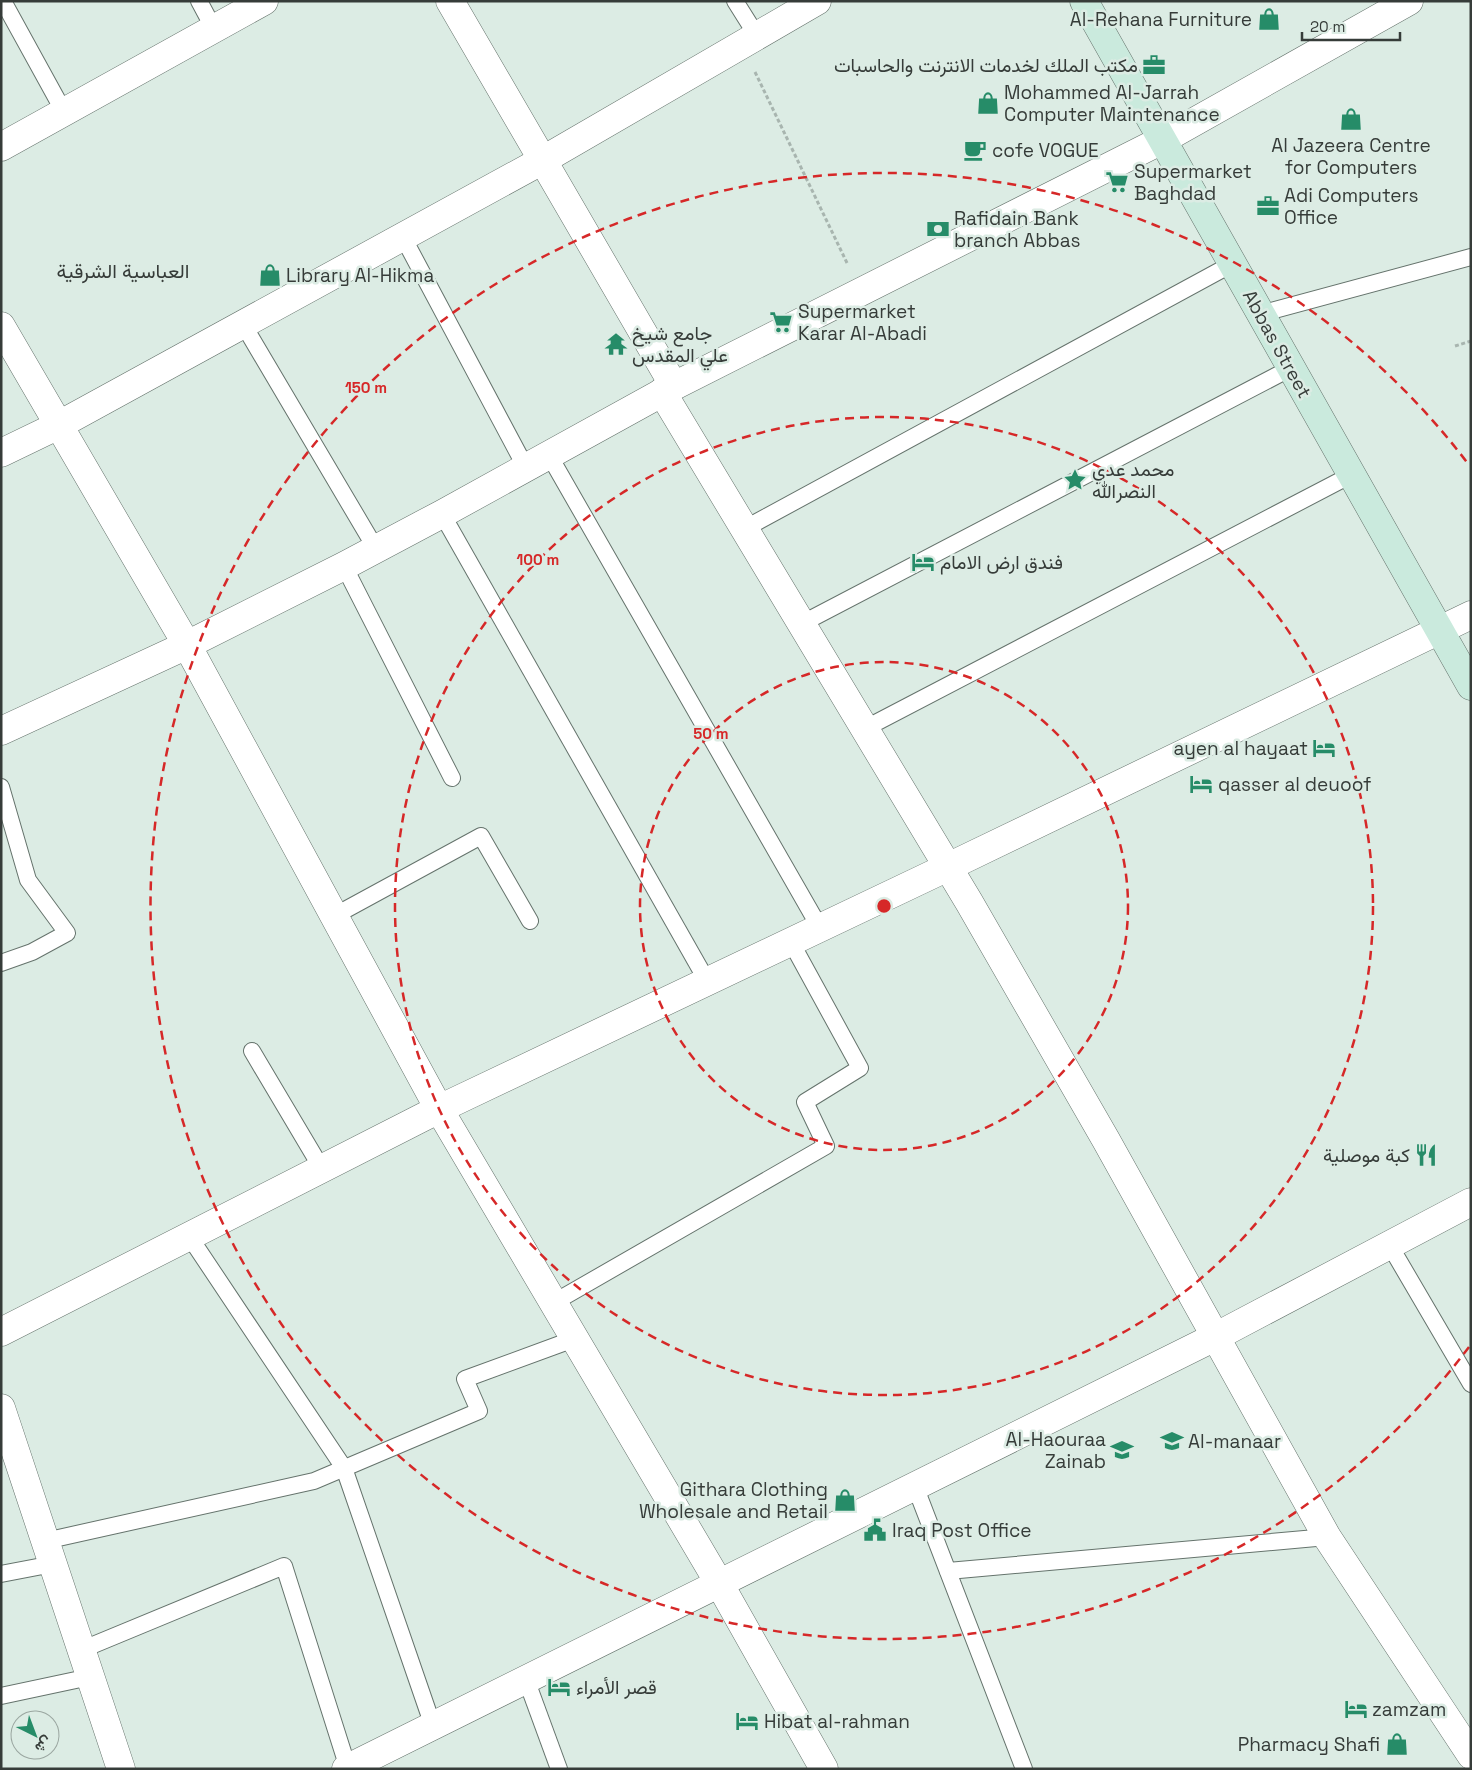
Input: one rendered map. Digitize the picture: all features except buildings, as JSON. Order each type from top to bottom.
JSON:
[{"type":"main road","name":"Abbas Street","points":[[1084,1],[1471,686]]},
{"type":"street","points":[[1,147],[264,1]]},
{"type":"street","points":[[450,1],[542,160],[744,529],[948,867],[1106,1140],[1327,1537],[1471,1755]]},
{"type":"street","points":[[1,453],[59,425],[403,237],[542,160],[817,1]]},
{"type":"street","points":[[1,731],[187,645],[344,566],[668,389],[1162,140],[1395,5]]},
{"type":"street","points":[[1,326],[187,645],[439,1109],[719,1583],[824,1769]]},
{"type":"street","points":[[1,1332],[439,1109],[1471,615]]},
{"type":"street","points":[[347,1768],[1215,1337],[1471,1202]]},
{"type":"street","points":[[1,1408],[121,1769]]},
{"type":"lane","points":[[3,1],[64,112]]},
{"type":"lane","points":[[199,1],[214,29]]},
{"type":"lane","points":[[735,1],[749,40]]},
{"type":"lane","points":[[403,237],[820,928]]},
{"type":"lane","points":[[1260,314],[1471,258]]},
{"type":"lane","points":[[744,529],[1232,264]]},
{"type":"lane","points":[[243,324],[376,549]]},
{"type":"lane","points":[[801,624],[1291,368]]},
{"type":"lane","points":[[864,729],[1351,475]]},
{"type":"lane","points":[[442,514],[707,982]]},
{"type":"lane","points":[[344,566],[452,778]]},
{"type":"lane","points":[[1,787],[28,880],[67,933],[32,952],[1,963]]},
{"type":"lane","points":[[334,916],[480,836],[530,921]]},
{"type":"lane","points":[[553,1303],[826,1146],[805,1102],[860,1068],[791,942]]},
{"type":"lane","points":[[252,1051],[322,1169]]},
{"type":"lane","points":[[189,1236],[344,1468],[433,1726]]},
{"type":"lane","points":[[1389,1244],[1471,1384]]},
{"type":"lane","points":[[1,1574],[49,1552],[314,1482],[479,1411],[465,1379],[574,1339]]},
{"type":"lane","points":[[915,1486],[1024,1769]]},
{"type":"lane","points":[[948,1571],[1327,1537]]},
{"type":"lane","points":[[82,1650],[284,1566],[347,1768]]},
{"type":"lane","points":[[1,1696],[90,1677]]},
{"type":"lane","points":[[526,1679],[559,1769]]},
{"type":"path","points":[[749,40],[861,291]]},
{"type":"path","points":[[1455,346],[1471,340]]},
{"type":"place","name":"Al-Rehana Furniture","points":[[1269,19]]},
{"type":"place","name":"مكتب الملك لخدمات الانترنت والحاسبات","points":[[1154,65]]},
{"type":"place","name":"Mohammed Al-Jarrah Computer Maintenance","points":[[988,103]]},
{"type":"place","name":"Al Jazeera Centre for Computers","points":[[1351,119]]},
{"type":"place","name":"cofe VOGUE","points":[[975,150]]},
{"type":"place","name":"Supermarket Baghdad","points":[[1117,182]]},
{"type":"place","name":"Adi Computers Office","points":[[1268,206]]},
{"type":"place","name":"Rafidain Bank branch Abbas","points":[[938,229]]},
{"type":"place","name":"Library Al-Hikma","points":[[270,275]]},
{"type":"place","name":"Supermarket Karar Al-Abadi","points":[[781,322]]},
{"type":"place","name":"جامع شيخ علي المقدس","points":[[616,344]]},
{"type":"place","name":"محمد عدي النصرالله","points":[[1075,480]]},
{"type":"place","name":"فندق ارض الامام","points":[[923,562]]},
{"type":"place","name":"ayen al hayaat","points":[[1324,748]]},
{"type":"place","name":"qasser al deuoof","points":[[1201,784]]},
{"type":"place","name":"كبة موصلية","points":[[1426,1155]]},
{"type":"place","name":"Al-manaar","points":[[1172,1441]]},
{"type":"place","name":"Al-Haouraa Zainab","points":[[1122,1450]]},
{"type":"place","name":"Githara Clothing Wholesale and Retail","points":[[845,1500]]},
{"type":"place","name":"Iraq Post Office","points":[[875,1530]]},
{"type":"place","name":"قصر الأمراء","points":[[559,1687]]},
{"type":"place","name":"zamzam","points":[[1356,1709]]},
{"type":"place","name":"Hibat al-rahman","points":[[747,1721]]},
{"type":"place","name":"Pharmacy Shafi","points":[[1397,1744]]},
{"type":"district","name":"العباسية الشرقية","points":[[123,271]]}]
